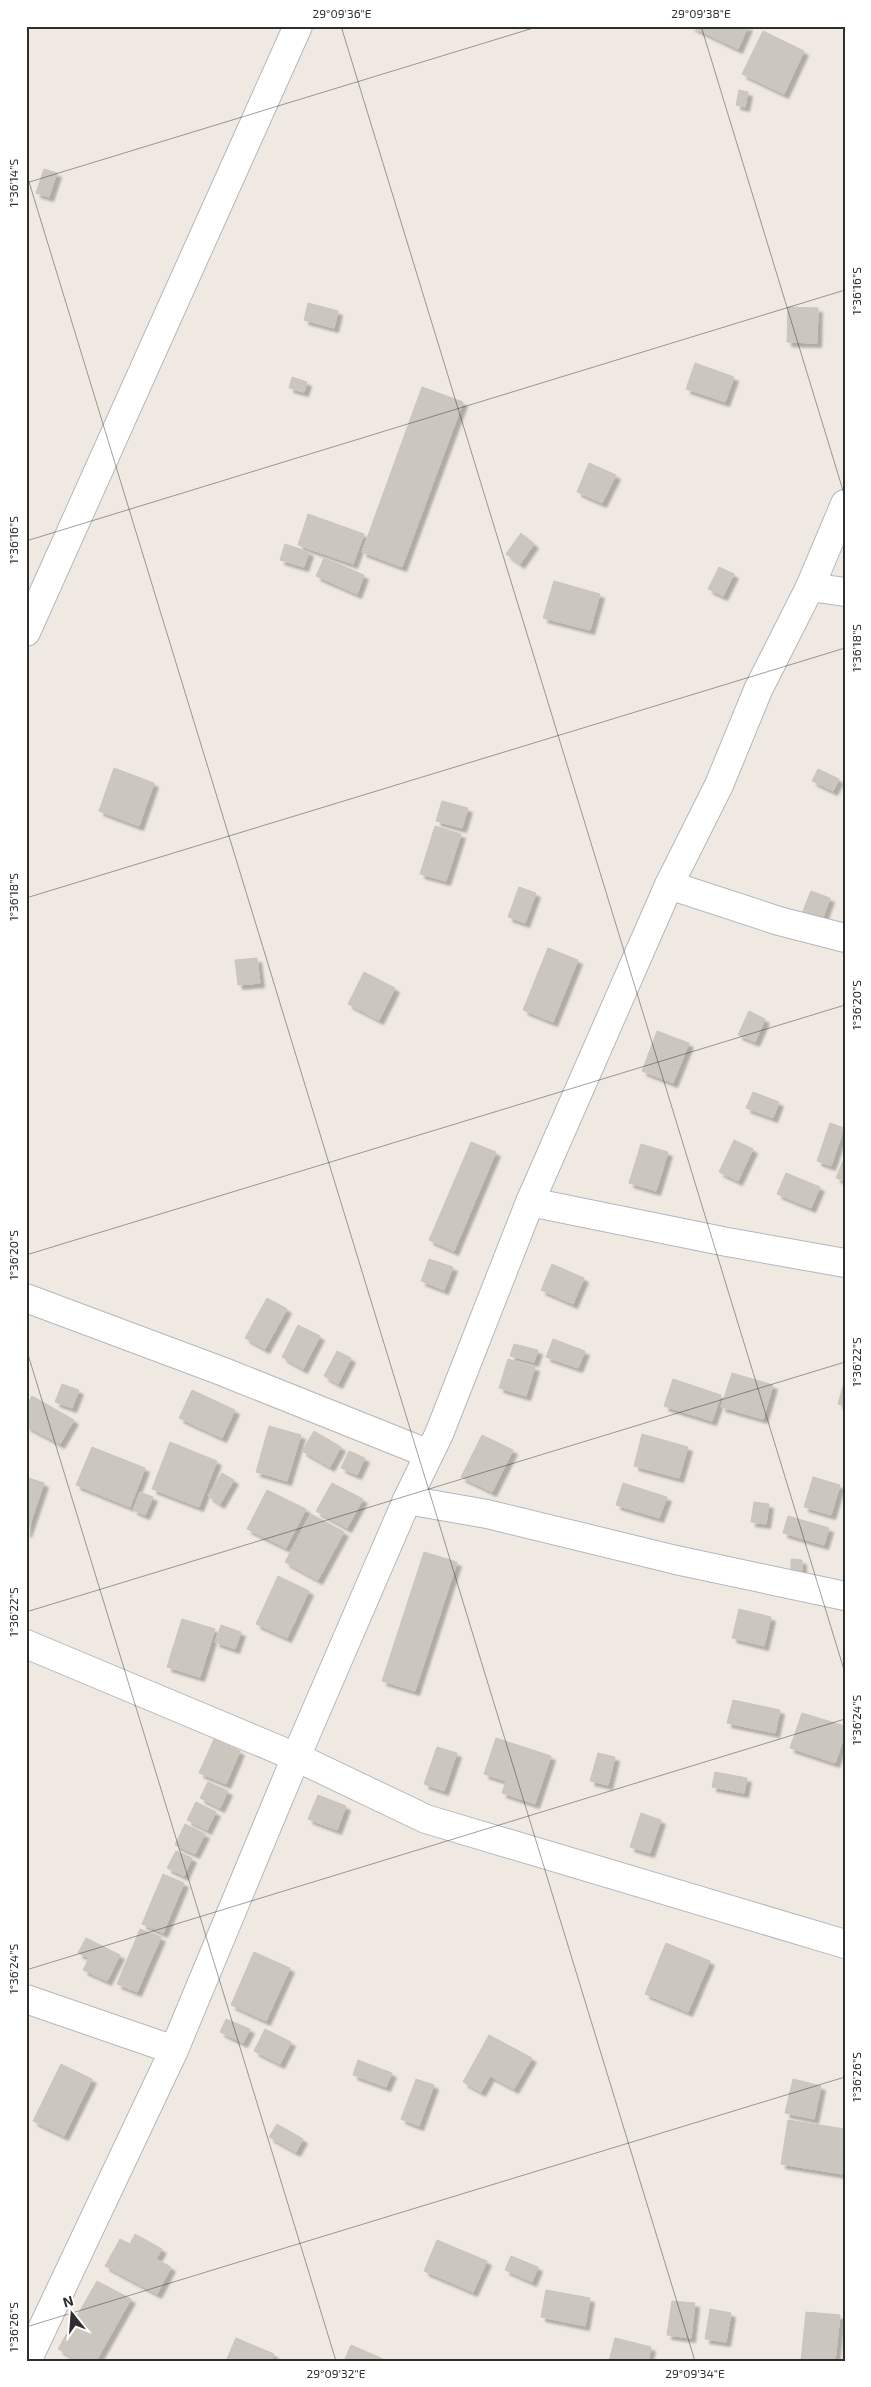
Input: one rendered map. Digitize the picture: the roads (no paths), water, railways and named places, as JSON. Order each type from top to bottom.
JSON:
[{"type":"street","points":[[26,632],[298,26]]},
{"type":"street","points":[[34,2358],[174,2050],[296,1757],[429,1454],[530,1202],[669,885],[719,785],[758,690],[810,588],[845,504]]},
{"type":"street","points":[[810,588],[845,592]]},
{"type":"street","points":[[669,885],[779,921],[845,938]]},
{"type":"street","points":[[530,1202],[727,1242],[845,1263]]},
{"type":"street","points":[[26,1298],[224,1372],[429,1454]]},
{"type":"street","points":[[408,1500],[487,1514],[676,1560],[845,1596]]},
{"type":"street","points":[[26,1644],[296,1757],[426,1819],[845,1944]]},
{"type":"street","points":[[26,1998],[174,2050]]}]
